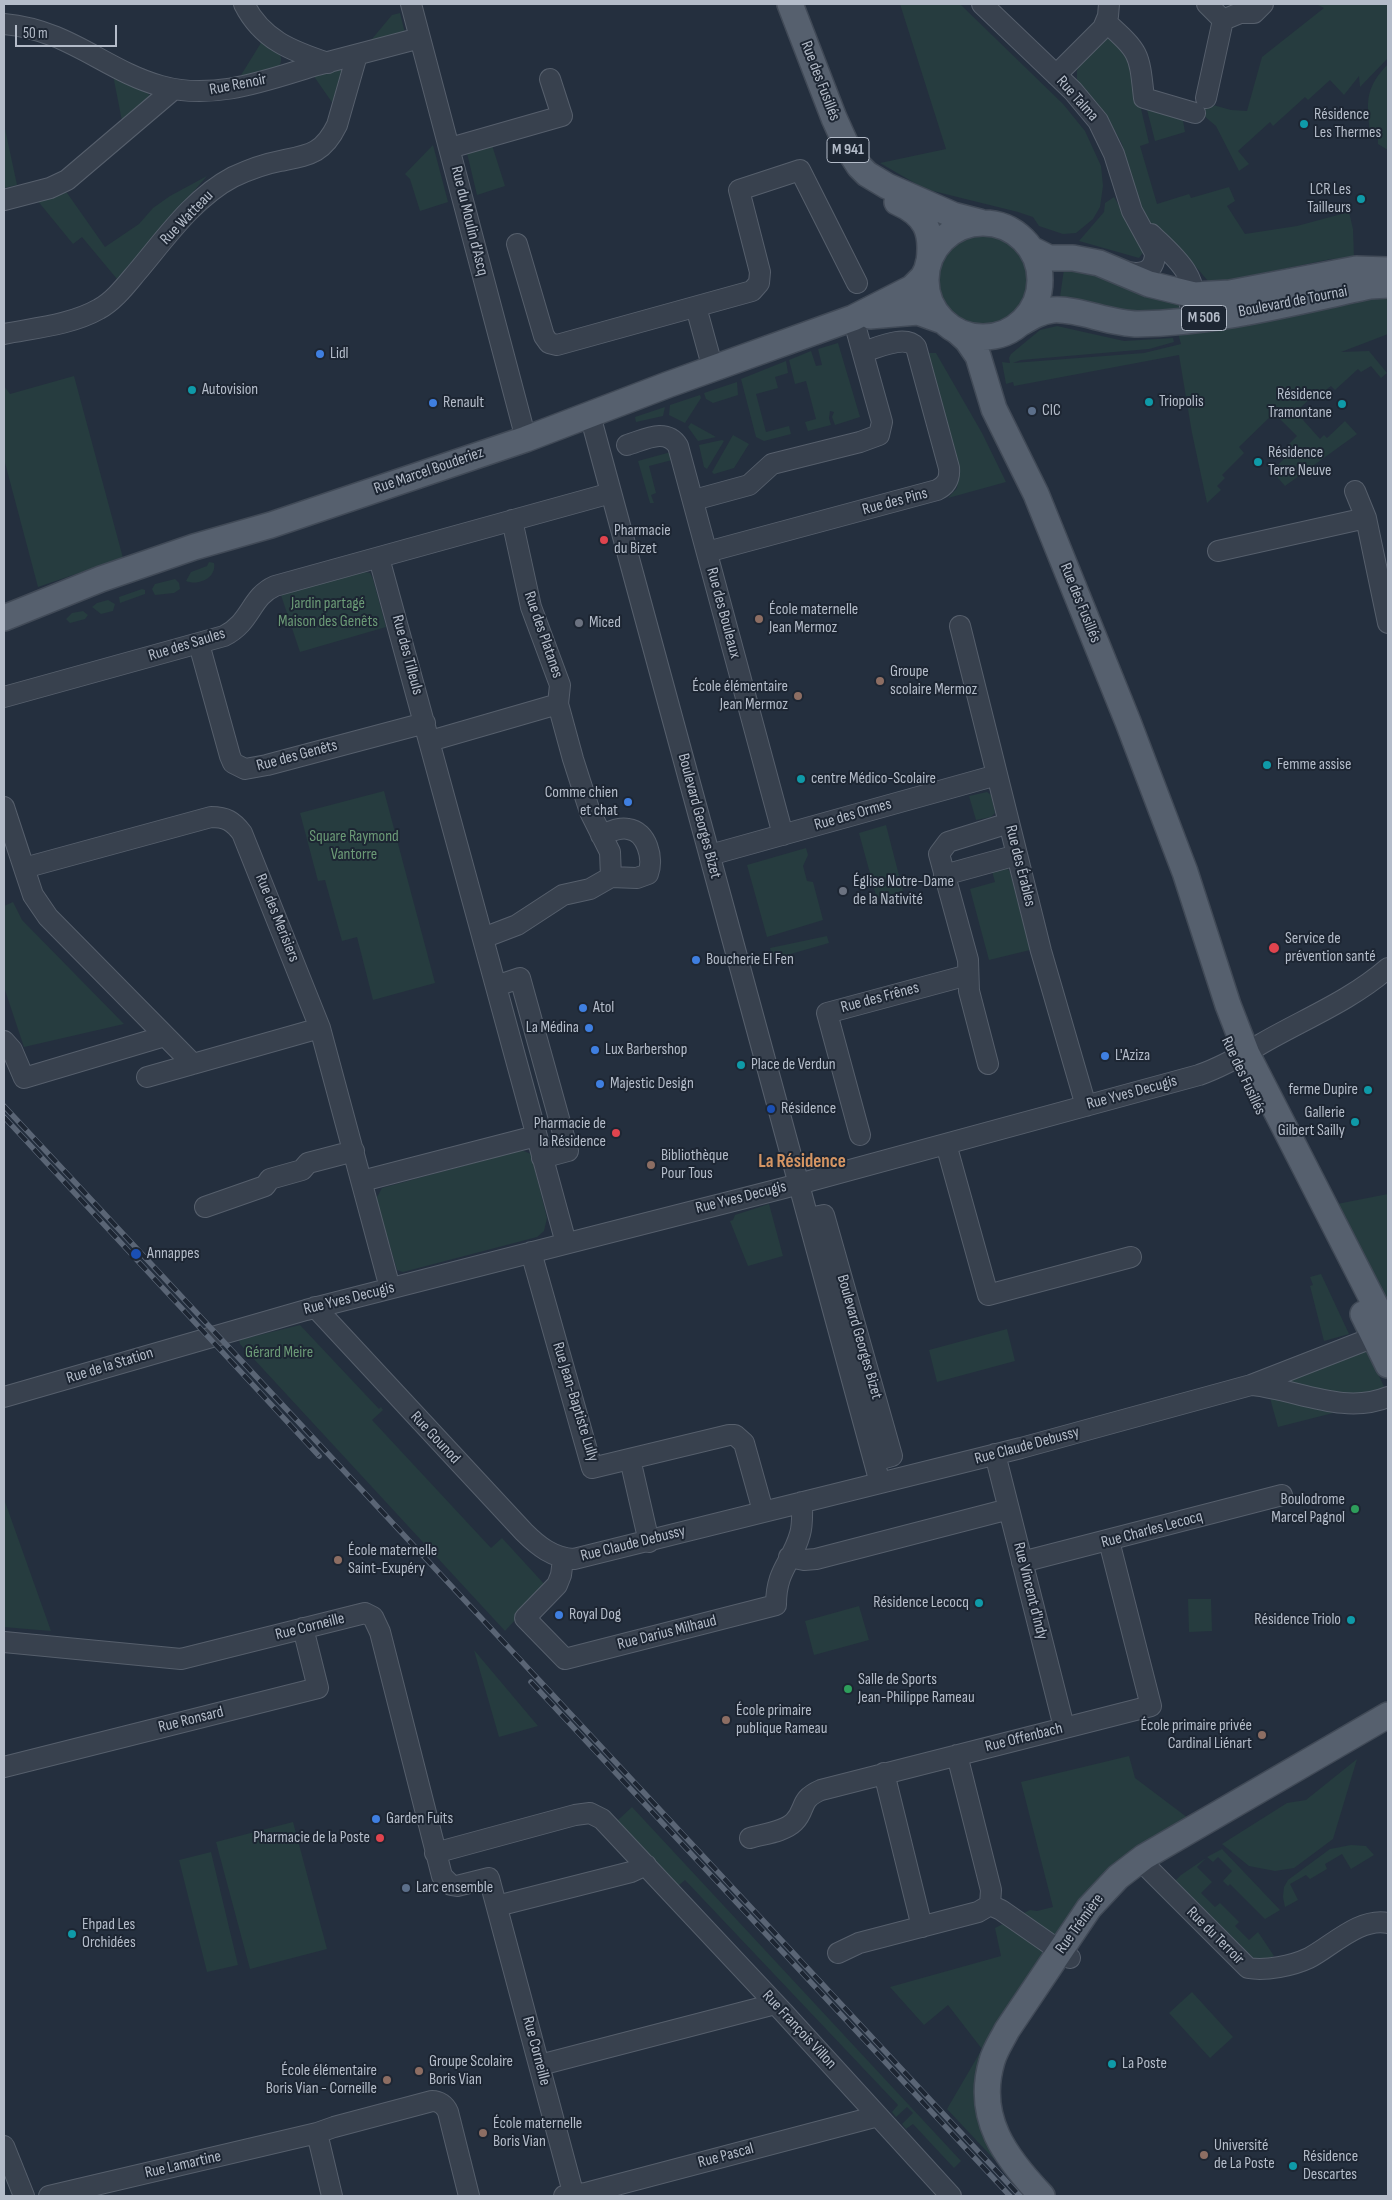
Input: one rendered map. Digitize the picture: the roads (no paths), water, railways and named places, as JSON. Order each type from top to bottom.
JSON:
[{"type":"main road","name":"Rue des Fusillés","points":[[778,4],[818,107],[841,154],[849,167],[867,185],[883,196],[907,206],[922,218],[930,240],[928,265]]},
{"type":"main road","name":"Rue des Fusillés","points":[[790,4],[843,140],[859,166],[877,182],[953,215],[983,222]]},
{"type":"main road","points":[[983,222],[997,224],[1022,238],[1031,249],[1039,268],[1040,290],[1032,310],[1014,328],[984,337],[968,335],[950,326],[933,307],[928,297],[926,280],[928,265],[935,249],[949,233],[962,226],[983,222]]},
{"type":"main road","name":"Boulevard de Tournai","points":[[1031,249],[1049,258],[1084,260],[1106,266],[1149,284],[1194,295],[1230,293],[1356,269],[1388,270]]},
{"type":"main road","name":"Rue Marcel Bouderiez","points":[[4,618],[101,578],[284,520],[526,438],[853,318],[912,288],[923,277],[928,265]]},
{"type":"main road","name":"Boulevard de Tournai","points":[[1014,328],[1040,313],[1053,310],[1122,324],[1174,322],[1252,311],[1370,286],[1388,285]]},
{"type":"main road","name":"Rue Marcel Bouderiez","points":[[853,318],[918,312],[950,326]]},
{"type":"main road","name":"Rue des Fusillés","points":[[950,326],[967,340],[978,356],[994,409],[1036,494],[1131,729],[1185,872],[1228,1005],[1241,1058],[1384,1335],[1388,1365]]},
{"type":"main road","name":"Rue des Fusillés","points":[[1010,439],[1000,408],[994,365],[997,346],[1014,328]]},
{"type":"main road","name":"Rue Trémière","points":[[1042,2196],[1001,2146],[991,2118],[988,2090],[992,2061],[1007,2030],[1065,1954],[1145,1865],[1388,1715]]},
{"type":"main road","name":"Rue Trémière","points":[[1145,1865],[1388,1729]]},
{"type":"main road","name":"Rue Trémière","points":[[1060,2196],[1027,2161],[1011,2138],[1004,2123],[1000,2090],[1007,2055],[1065,1954]]},
{"type":"street","points":[[244,4],[255,21],[278,43],[286,56],[287,62],[282,76]]},
{"type":"street","name":"Rue du Moulin d'Ascq","points":[[411,4],[526,438]]},
{"type":"street","name":"Rue Talma","points":[[982,4],[1086,105],[1101,126],[1111,148],[1129,203],[1155,253],[1152,268],[1146,272],[1138,274],[1106,266]]},
{"type":"street","points":[[1207,4],[1223,20]]},
{"type":"street","points":[[1223,20],[1240,13],[1254,13],[1264,4]]},
{"type":"street","points":[[1056,75],[1108,13],[1139,57],[1144,98],[1200,105],[1223,20]]},
{"type":"street","name":"Rue Renoir","points":[[4,24],[32,28],[54,35],[146,81],[174,89],[219,91],[282,76],[420,38]]},
{"type":"street","points":[[278,43],[296,53],[328,63]]},
{"type":"street","name":"Rue Watteau","points":[[4,334],[71,320],[99,309],[118,294],[176,227],[212,191],[248,170],[278,161],[305,156],[321,148],[337,125],[357,55]]},
{"type":"street","points":[[450,148],[562,116],[550,79]]},
{"type":"street","points":[[4,200],[50,188],[67,180],[174,89]]},
{"type":"street","points":[[517,244],[544,336],[552,345],[557,345],[746,294],[756,288],[759,283],[760,272],[739,190],[800,170],[857,283]]},
{"type":"street","name":"Rue Talma","points":[[1136,218],[1188,276],[1193,285],[1194,295]]},
{"type":"street","points":[[1174,322],[1186,314],[1194,295]]},
{"type":"street","points":[[696,307],[713,369]]},
{"type":"street","points":[[694,500],[749,485],[772,464],[860,442],[879,435],[882,422],[853,318]]},
{"type":"street","name":"Rue des Pins","points":[[707,552],[937,490],[947,484],[950,475],[949,468],[916,347],[908,341],[863,352]]},
{"type":"street","name":"Boulevard Georges Bizet","points":[[590,415],[880,1482]]},
{"type":"street","name":"Rue des Bouleaux","points":[[627,445],[660,435],[671,438],[678,446],[783,834]]},
{"type":"street","points":[[1355,491],[1366,518],[1384,580],[1388,623]]},
{"type":"street","points":[[379,558],[612,493]]},
{"type":"street","points":[[1218,551],[1366,518]]},
{"type":"street","name":"Rue des Platanes","points":[[512,520],[529,600],[560,685],[558,704],[590,812],[610,852],[611,877]]},
{"type":"street","name":"Rue des Saules","points":[[4,697],[199,644],[235,630],[246,619],[263,592],[275,586],[379,558]]},
{"type":"street","name":"Rue des Tilleuls","points":[[379,558],[566,1243]]},
{"type":"street","name":"Rue des Érables","points":[[960,626],[1049,980],[1086,1106]]},
{"type":"street","name":"Rue des Genêts","points":[[199,644],[230,756],[233,763],[245,769],[427,732]]},
{"type":"street","points":[[427,732],[558,704]]},
{"type":"street","name":"Rue des Ormes","points":[[710,855],[996,775]]},
{"type":"street","points":[[4,807],[16,860],[41,909],[192,1064]]},
{"type":"street","name":"Rue des Merisiers","points":[[16,860],[211,817],[230,820],[242,833],[320,1028],[390,1288]]},
{"type":"street","points":[[988,1064],[969,991],[968,960],[939,854],[948,842],[1009,823]]},
{"type":"street","points":[[483,938],[516,925],[558,898],[590,889],[611,877],[637,878],[648,874],[650,868],[649,854],[640,834],[635,830],[622,828],[601,835]]},
{"type":"street","points":[[944,875],[1017,856]]},
{"type":"street","name":"Rue Yves Decugis","points":[[216,1335],[315,1307],[800,1184],[1200,1074],[1241,1058],[1262,1044],[1363,988],[1388,968]]},
{"type":"street","name":"Rue des Frênes","points":[[860,1135],[826,1012],[968,975]]},
{"type":"street","points":[[496,986],[520,978],[568,1151],[542,1158]]},
{"type":"street","points":[[148,1077],[320,1028]]},
{"type":"street","points":[[4,1041],[12,1050],[24,1078],[165,1036]]},
{"type":"street","points":[[362,1182],[536,1136]]},
{"type":"street","points":[[946,1144],[988,1295],[1131,1257]]},
{"type":"street","points":[[205,1207],[265,1186],[270,1179],[302,1170],[308,1163],[354,1151]]},
{"type":"street","name":"Rue Jean-Baptiste Lully","points":[[531,1252],[592,1468],[729,1435],[738,1436],[744,1443],[763,1512]]},
{"type":"street","name":"Rue Gounod","points":[[315,1307],[524,1532],[543,1549],[563,1559]]},
{"type":"street","name":"Rue de la Station","points":[[4,1397],[216,1335]]},
{"type":"street","name":"Rue Claude Debussy","points":[[525,1618],[557,1585],[561,1575],[563,1559],[588,1557],[649,1542],[995,1454],[1251,1385],[1384,1335]]},
{"type":"street","name":"Rue Claude Debussy","points":[[1251,1385],[1274,1388],[1351,1405],[1370,1403],[1388,1397]]},
{"type":"street","name":"Rue Vincent d'Indy","points":[[995,1454],[1064,1727]]},
{"type":"street","points":[[630,1460],[649,1542]]},
{"type":"street","name":"Rue Charles Lecocq","points":[[1022,1562],[1282,1495]]},
{"type":"street","points":[[802,1502],[801,1532],[789,1557],[804,1560],[816,1559],[1009,1509]]},
{"type":"street","name":"Rue Offenbach","points":[[750,1838],[790,1825],[798,1817],[804,1801],[815,1792],[1151,1706],[1109,1541]]},
{"type":"street","name":"Rue Darius Milhaud","points":[[525,1618],[565,1659],[776,1605],[778,1582],[789,1557]]},
{"type":"street","name":"Rue Corneille","points":[[4,1642],[172,1660],[189,1658],[303,1628],[365,1613],[369,1614],[376,1622],[442,1876],[451,1885],[461,1886],[489,1878],[540,2065],[571,2196]]},
{"type":"street","name":"Rue Ronsard","points":[[4,1767],[318,1688],[303,1628]]},
{"type":"street","points":[[957,1755],[991,1890],[990,1905]]},
{"type":"street","points":[[884,1773],[922,1927]]},
{"type":"street","points":[[435,1853],[585,1813],[596,1815],[602,1819],[646,1865],[631,1872],[497,1906]]},
{"type":"street","name":"Rue François Villon","points":[[646,1865],[951,2196]]},
{"type":"street","name":"Rue du Terroir","points":[[1145,1865],[1248,1968],[1265,1968],[1302,1961],[1367,1924],[1388,1923]]},
{"type":"street","points":[[838,1953],[859,1943],[978,1912],[990,1905]]},
{"type":"street","points":[[990,1905],[1001,1910],[1065,1954]]},
{"type":"street","points":[[540,2065],[775,2004]]},
{"type":"street","name":"Rue Lamartine","points":[[49,2196],[317,2133],[334,2126],[432,2102],[438,2102],[448,2112],[469,2196]]},
{"type":"street","name":"Rue Pascal","points":[[571,2196],[878,2116]]},
{"type":"street","points":[[317,2133],[332,2196]]},
{"type":"street","points":[[4,2146],[24,2196]]},
{"type":"railway","points":[[4,1106],[1020,2196]]},
{"type":"railway","points":[[4,1117],[319,1456]]},
{"type":"railway","points":[[531,1682],[1010,2196]]},
{"type":"place","name":"Résidence Les Thermes","points":[[1304,124]]},
{"type":"place","name":"LCR Les Tailleurs","points":[[1361,199]]},
{"type":"place","name":"Lidl","points":[[320,354]]},
{"type":"place","name":"Autovision","points":[[192,390]]},
{"type":"place","name":"Triopolis","points":[[1149,402]]},
{"type":"place","name":"Renault","points":[[433,403]]},
{"type":"place","name":"Résidence Tramontane","points":[[1342,404]]},
{"type":"place","name":"CIC","points":[[1032,411]]},
{"type":"place","name":"Résidence Terre Neuve","points":[[1258,462]]},
{"type":"place","name":"Pharmacie du Bizet","points":[[604,540]]},
{"type":"place","name":"École maternelle Jean Mermoz","points":[[759,619]]},
{"type":"place","name":"Miced","points":[[579,623]]},
{"type":"place","name":"Groupe scolaire Mermoz","points":[[880,681]]},
{"type":"place","name":"École élémentaire Jean Mermoz","points":[[798,696]]},
{"type":"place","name":"Femme assise","points":[[1267,765]]},
{"type":"place","name":"centre Médico-Scolaire","points":[[801,779]]},
{"type":"place","name":"Comme chien et chat","points":[[628,802]]},
{"type":"place","name":"Église Notre-Dame de la Nativité","points":[[843,891]]},
{"type":"place","name":"Service de prévention santé","points":[[1274,948]]},
{"type":"place","name":"Boucherie El Fen","points":[[696,960]]},
{"type":"place","name":"Atol","points":[[583,1008]]},
{"type":"place","name":"La Médina","points":[[589,1028]]},
{"type":"place","name":"Lux Barbershop","points":[[595,1050]]},
{"type":"place","name":"L'Aziza","points":[[1105,1056]]},
{"type":"place","name":"Place de Verdun","points":[[741,1065]]},
{"type":"place","name":"Majestic Design","points":[[600,1084]]},
{"type":"place","name":"ferme Dupire","points":[[1368,1090]]},
{"type":"place","name":"Résidence","points":[[771,1109]]},
{"type":"place","name":"Gallerie Gilbert Sailly","points":[[1355,1122]]},
{"type":"place","name":"Pharmacie de la Résidence","points":[[616,1133]]},
{"type":"place","name":"Bibliothèque Pour Tous","points":[[651,1165]]},
{"type":"place","name":"Annappes","points":[[136,1254]]},
{"type":"place","name":"Boulodrome Marcel Pagnol","points":[[1355,1509]]},
{"type":"place","name":"École maternelle Saint-Exupéry","points":[[338,1560]]},
{"type":"place","name":"Résidence Lecocq","points":[[979,1603]]},
{"type":"place","name":"Royal Dog","points":[[559,1615]]},
{"type":"place","name":"Résidence Triolo","points":[[1351,1620]]},
{"type":"place","name":"Salle de Sports Jean-Philippe Rameau","points":[[848,1689]]},
{"type":"place","name":"École primaire publique Rameau","points":[[726,1720]]},
{"type":"place","name":"École primaire privée Cardinal Liénart","points":[[1262,1735]]},
{"type":"place","name":"Garden Fuits","points":[[376,1819]]},
{"type":"place","name":"Pharmacie de la Poste","points":[[380,1838]]},
{"type":"place","name":"Larc ensemble","points":[[406,1888]]},
{"type":"place","name":"Ehpad Les Orchidées","points":[[72,1934]]},
{"type":"place","name":"La Poste","points":[[1112,2064]]},
{"type":"place","name":"Groupe Scolaire Boris Vian","points":[[419,2071]]},
{"type":"place","name":"École élémentaire Boris Vian - Corneille","points":[[387,2080]]},
{"type":"place","name":"École maternelle Boris Vian","points":[[483,2133]]},
{"type":"place","name":"Université de La Poste","points":[[1204,2155]]},
{"type":"place","name":"Résidence Descartes","points":[[1293,2166]]},
{"type":"district","name":"La Résidence","points":[[802,1162]]},
{"type":"park label","name":"Jardin partagé Maison des Genêts","points":[[328,613]]},
{"type":"park label","name":"Square Raymond Vantorre","points":[[354,846]]},
{"type":"park label","name":"Gérard Meire","points":[[279,1353]]}]
